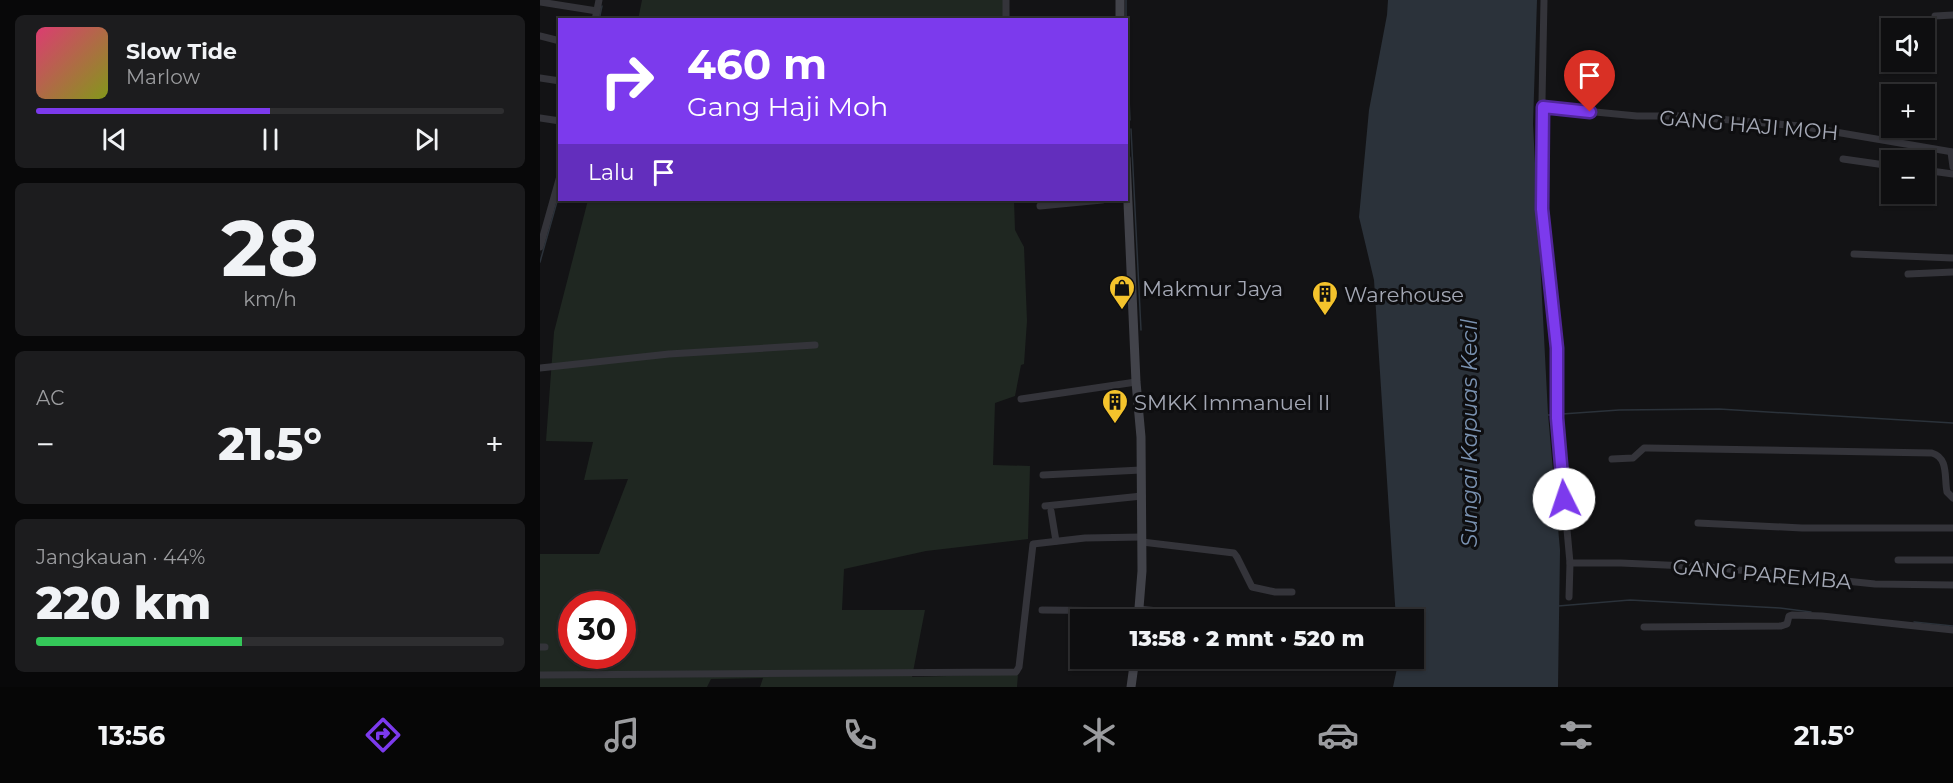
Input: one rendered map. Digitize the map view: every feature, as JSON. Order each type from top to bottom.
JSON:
[{"type":"main road","points":[[1120,0],[1120,18]]},
{"type":"main road","points":[[1127,201],[1141,437],[1142,539],[1138,609]]},
{"type":"main road","points":[[1131,687],[1133,669]]},
{"type":"street","points":[[595,18],[599,0]]},
{"type":"street","points":[[1006,0],[1006,18]]},
{"type":"street","points":[[1544,0],[1542,209],[1557,348],[1557,418],[1570,563],[1569,597]]},
{"type":"street","points":[[540,2],[597,11]]},
{"type":"street","points":[[1935,16],[1953,15]]},
{"type":"street","points":[[540,36],[558,40]]},
{"type":"street","points":[[540,78],[558,81]]},
{"type":"street","name":"GANG HAJI MOH","points":[[1543,107],[1637,116],[1693,117],[1806,127],[1952,152]]},
{"type":"street","points":[[540,118],[558,121]]},
{"type":"street","points":[[1952,152],[1953,167]]},
{"type":"street","points":[[1843,159],[1881,164]]},
{"type":"street","points":[[1935,172],[1953,174]]},
{"type":"street","points":[[540,247],[558,182]]},
{"type":"street","points":[[1040,206],[1092,201]]},
{"type":"street","points":[[1854,254],[1953,258]]},
{"type":"street","points":[[1908,274],[1953,272]]},
{"type":"street","points":[[540,368],[669,354],[815,345]]},
{"type":"street","points":[[1021,399],[1136,382]]},
{"type":"street","points":[[1612,459],[1633,458],[1644,448],[1932,453],[1939,455],[1942,459],[1947,492],[1953,498]]},
{"type":"street","points":[[1043,476],[1141,470]]},
{"type":"street","points":[[1056,541],[1048,508],[1142,496]]},
{"type":"street","points":[[1698,523],[1802,528],[1953,528]]},
{"type":"street","points":[[540,675],[1016,672],[1019,667],[1033,544],[1056,541],[1142,539],[1234,553],[1252,587],[1275,592],[1293,592]]},
{"type":"street","points":[[1899,560],[1953,560]]},
{"type":"street","name":"GANG PAREMBA","points":[[1570,563],[1699,567],[1804,575],[1875,584],[1953,585]]},
{"type":"street","points":[[1042,610],[1070,611]]},
{"type":"street","points":[[1644,627],[1784,625],[1788,623],[1789,616],[1792,615],[1953,630]]},
{"type":"shaded area","points":[[642,0],[1008,0],[1008,18],[638,18]]},
{"type":"shaded area","points":[[588,201],[1014,201],[1015,230],[1024,247],[1027,321],[1024,364],[1021,365],[1015,396],[995,403],[993,465],[1030,466],[1028,539],[926,551],[844,569],[842,610],[925,610],[912,677],[1018,674],[1017,687],[760,687],[763,678],[711,679],[707,687],[540,687],[540,554],[599,554],[628,479],[584,480],[593,442],[546,441],[554,332]]},
{"type":"water","name":"Sungai Kapuas Kecil","points":[[1388,0],[1537,0],[1533,124],[1548,414],[1560,550],[1558,687],[1393,687],[1397,669],[1424,669],[1424,609],[1395,609],[1374,280],[1359,217],[1369,110]]},
{"type":"waterway","points":[[1126,0],[1126,18]]},
{"type":"waterway","points":[[599,18],[602,6]]},
{"type":"waterway","points":[[1128,76],[1130,120]]},
{"type":"waterway","points":[[1131,129],[1141,330]]},
{"type":"waterway","points":[[540,262],[558,198]]},
{"type":"waterway","points":[[1562,414],[1619,410],[1719,409],[1953,423]]},
{"type":"waterway","points":[[1547,415],[1553,415]]},
{"type":"waterway","points":[[1558,606],[1630,600],[1780,608],[1811,612]]},
{"type":"waterway","points":[[1914,622],[1953,626]]},
{"type":"place","name":"Makmur Jaya","points":[[1122,311]]},
{"type":"place","name":"Warehouse","points":[[1325,317]]},
{"type":"place","name":"SMKK Immanuel II","points":[[1115,425]]},
{"type":"route","points":[[1564,499],[1557,418],[1557,348],[1542,209],[1543,107],[1590,112]]}]
